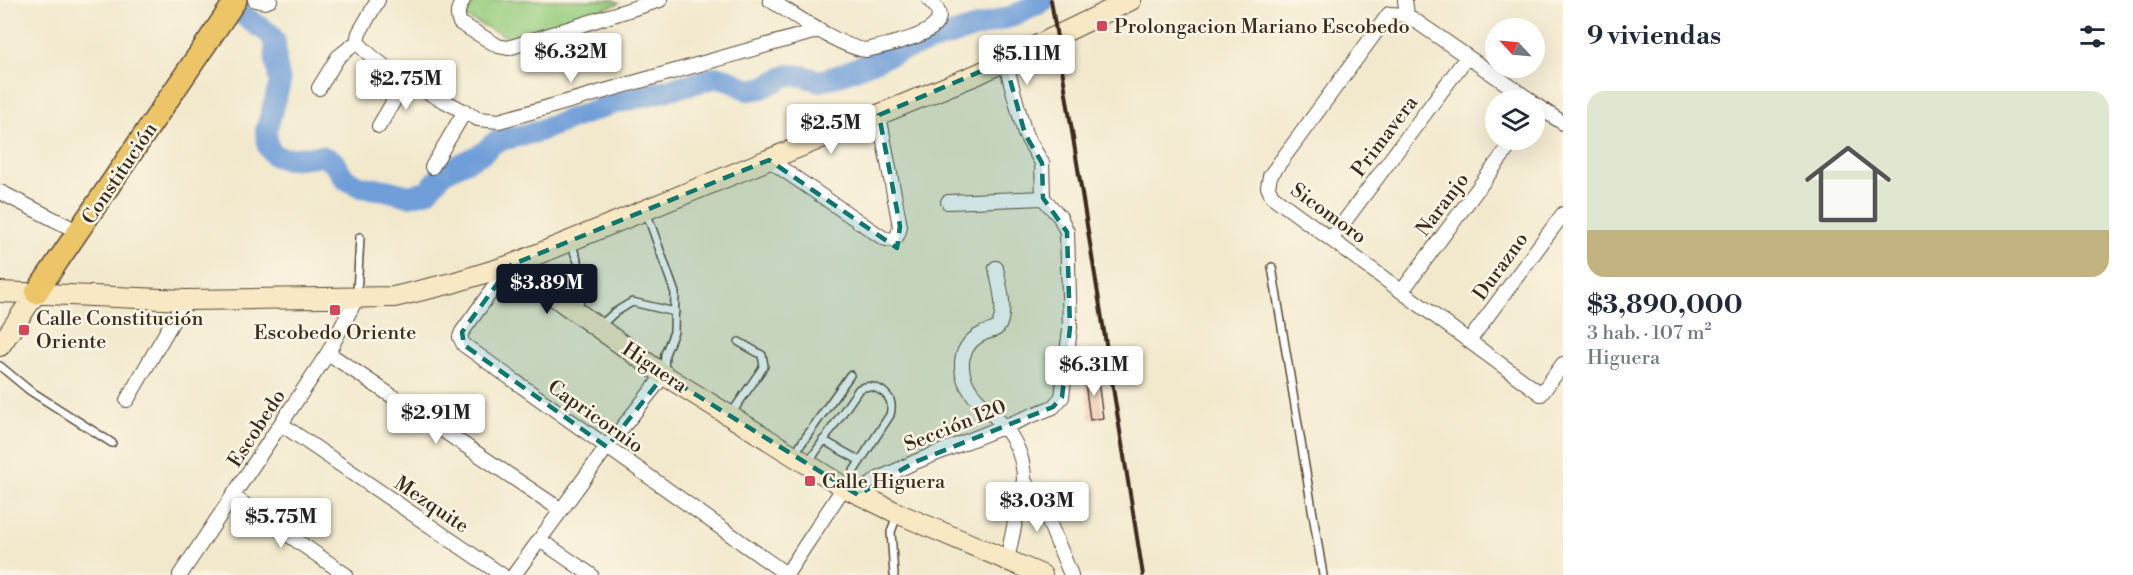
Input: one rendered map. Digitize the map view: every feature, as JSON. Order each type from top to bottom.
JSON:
[{"type":"main road","name":"Constitución","points":[[2,340],[79,232],[236,0]]},
{"type":"main road","points":[[0,292],[185,300],[356,299],[394,297],[452,283],[511,265],[879,115],[1005,61],[1131,0]]},
{"type":"main road","name":"Higuera","points":[[511,265],[664,375],[851,491],[1042,575]]},
{"type":"street","points":[[255,0],[265,2],[270,0]]},
{"type":"street","points":[[319,88],[338,57],[357,42],[358,33],[378,0]]},
{"type":"street","points":[[463,0],[458,8],[457,16],[460,23],[498,46],[507,48],[636,2],[660,0]]},
{"type":"street","points":[[770,0],[820,30],[858,49],[866,50],[917,37],[932,28],[939,15],[932,3]]},
{"type":"street","points":[[1387,0],[1389,14],[1407,15],[1512,90]]},
{"type":"street","points":[[1405,0],[1407,15]]},
{"type":"street","name":"Sicomoro","points":[[1389,14],[1270,176],[1268,188],[1272,196],[1541,394],[1563,364]]},
{"type":"street","points":[[357,42],[373,58],[406,80],[478,119],[499,121],[820,30]]},
{"type":"street","name":"Primavera","points":[[1332,238],[1467,57]]},
{"type":"street","points":[[948,202],[1043,198],[1041,163],[1024,134],[1005,61]]},
{"type":"street","points":[[379,126],[406,80]]},
{"type":"street","points":[[432,167],[465,111]]},
{"type":"street","points":[[1545,112],[1563,123]]},
{"type":"street","points":[[769,160],[883,238],[895,240],[899,236],[900,226],[879,115]]},
{"type":"street","name":"Naranjo","points":[[1402,291],[1507,150]]},
{"type":"street","points":[[0,192],[79,232]]},
{"type":"street","name":"Sección I20","points":[[851,491],[915,462],[1053,407],[1062,397],[1070,328],[1067,232],[1060,217],[1043,198]]},
{"type":"street","name":"Durazno","points":[[1469,341],[1563,214]]},
{"type":"street","name":"Capricornio","points":[[511,265],[462,332],[461,341],[786,575]]},
{"type":"street","points":[[996,268],[1003,311],[999,325],[993,331],[982,334],[969,343],[963,355],[962,369],[968,390],[1004,426],[1018,447],[1024,469],[1024,480],[1007,560]]},
{"type":"street","name":"Escobedo","points":[[183,574],[328,353],[356,299]]},
{"type":"street","points":[[127,400],[185,300]]},
{"type":"street","points":[[328,353],[561,510]]},
{"type":"street","points":[[514,575],[606,447],[664,375]]},
{"type":"street","name":"Mezquite","points":[[281,424],[502,575]]},
{"type":"street","points":[[1024,480],[1049,522],[1071,575]]},
{"type":"street","points":[[786,575],[851,491]]},
{"type":"street","points":[[234,497],[346,575]]},
{"type":"street","points":[[540,540],[591,575]]},
{"type":"lane","points":[[646,211],[675,293],[674,332],[665,354],[664,375]]},
{"type":"lane","points":[[356,299],[360,237]]},
{"type":"lane","points":[[570,241],[581,267],[584,283],[577,314]]},
{"type":"lane","points":[[1272,267],[1323,575]]},
{"type":"lane","points":[[597,328],[632,302],[675,312]]},
{"type":"lane","points":[[729,416],[764,366],[762,356],[739,342]]},
{"type":"lane","points":[[0,366],[29,390],[112,443]]},
{"type":"lane","points":[[800,460],[850,375]]},
{"type":"lane","points":[[800,460],[824,440],[859,389],[865,386],[875,387],[890,400],[890,415],[860,461],[851,491]]},
{"type":"lane","points":[[824,440],[860,461]]},
{"type":"lane","points":[[894,575],[891,532],[897,513]]},
{"type":"highlighted area","points":[[1005,61],[1025,134],[1042,163],[1043,198],[1067,232],[1070,328],[1062,397],[1053,407],[915,462],[858,495],[664,375],[607,447],[464,345],[462,332],[511,265],[769,160],[897,248],[900,226],[879,115]]},
{"type":"green space","points":[[475,0],[614,0],[619,3],[516,41],[465,17]]},
{"type":"building","points":[[1097,373],[1103,418],[1090,420],[1084,375]]},
{"type":"waterway","points":[[237,11],[270,34],[275,42],[280,83],[266,131],[268,147],[275,156],[287,159],[321,156],[333,161],[345,179],[361,187],[409,196],[428,191],[443,173],[483,153],[496,141],[536,132],[608,105],[718,77],[730,80],[748,90],[762,88],[788,75],[820,81],[902,50],[1013,16],[1043,2]]},
{"type":"railway","points":[[1051,0],[1143,575]]},
{"type":"place","name":"Prolongacion Mariano Escobedo","points":[[1102,26]]},
{"type":"place","name":"Escobedo Oriente","points":[[335,310]]},
{"type":"place","name":"Calle Constitución Oriente","points":[[24,330]]},
{"type":"place","name":"Calle Higuera","points":[[810,481]]}]
